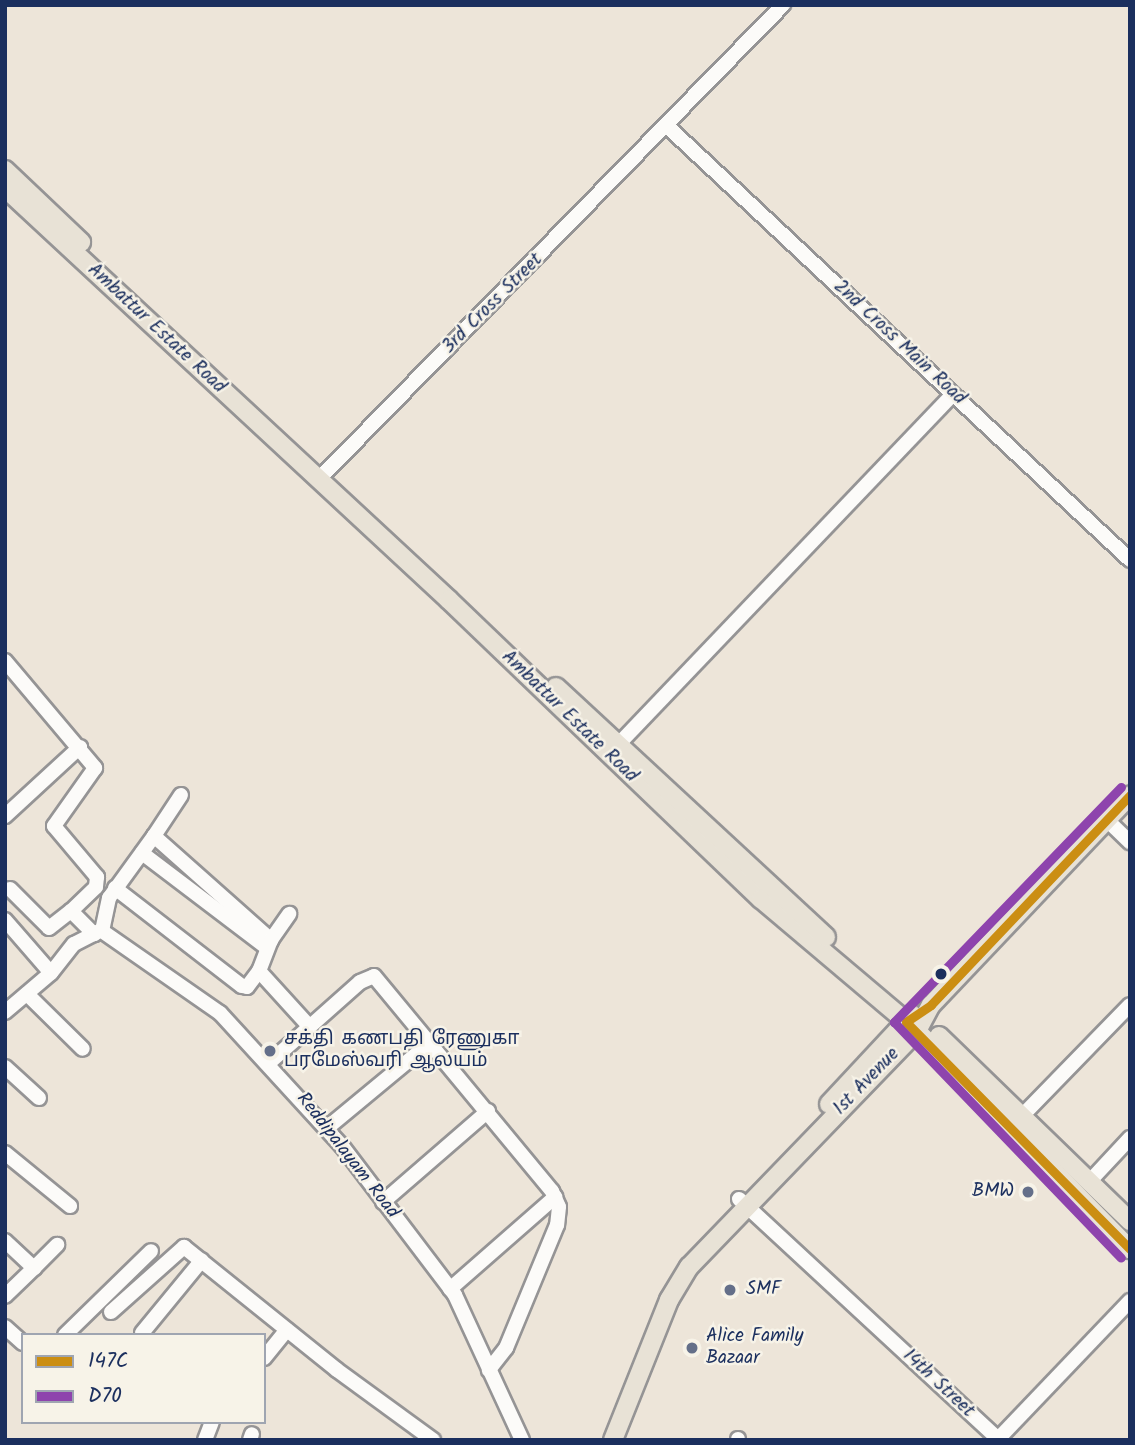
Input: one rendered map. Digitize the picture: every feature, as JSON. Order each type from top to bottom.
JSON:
[{"type":"main road","name":"Ambattur Estate Road","points":[[5,170],[321,477]]},
{"type":"main road","name":"Ambattur Estate Road","points":[[5,188],[321,477],[613,750],[918,1019],[1130,1221]]},
{"type":"main road","name":"1st Avenue","points":[[601,1440],[664,1285],[682,1258],[743,1202],[1130,795]]},
{"type":"main road","name":"Ambattur Estate Road","points":[[918,1019],[1130,1249]]},
{"type":"main road","name":"1st Avenue","points":[[614,1440],[679,1281],[743,1202]]},
{"type":"street","name":"3rd Cross Street","points":[[321,477],[668,127],[783,5]]},
{"type":"street","name":"2nd Cross Main Road","points":[[668,127],[1130,560]]},
{"type":"street","points":[[613,750],[953,394]]},
{"type":"street","points":[[5,661],[25,690],[93,762],[94,771],[54,826],[98,880],[71,911],[48,928],[10,888]]},
{"type":"street","points":[[5,816],[80,747]]},
{"type":"street","points":[[5,1012],[51,973],[74,944],[98,932],[115,888],[181,795]]},
{"type":"street","points":[[1107,820],[1130,842]]},
{"type":"street","points":[[154,836],[269,944]]},
{"type":"street","points":[[142,853],[269,944]]},
{"type":"street","points":[[115,888],[242,986],[247,986],[259,971],[269,944],[289,914]]},
{"type":"street","name":"Reddipalayam Road","points":[[71,911],[220,1013],[270,1062],[327,1128],[450,1289],[489,1370],[514,1437]]},
{"type":"street","points":[[5,920],[51,973]]},
{"type":"street","points":[[259,971],[309,1026]]},
{"type":"street","points":[[270,1062],[360,982],[374,976],[432,1041],[555,1197],[559,1207],[557,1224],[506,1348],[489,1370]]},
{"type":"street","points":[[27,994],[83,1049]]},
{"type":"street","points":[[1021,1117],[1130,1005]]},
{"type":"street","points":[[327,1128],[432,1041]]},
{"type":"street","points":[[5,1067],[39,1098]]},
{"type":"street","points":[[383,1202],[488,1111]]},
{"type":"street","points":[[1089,1182],[1130,1138]]},
{"type":"street","points":[[5,1153],[69,1206]]},
{"type":"street","points":[[450,1289],[555,1197]]},
{"type":"street","name":"14th Street","points":[[743,1202],[998,1439],[1130,1301]]},
{"type":"street","points":[[5,1241],[34,1268]]},
{"type":"street","points":[[5,1296],[57,1245]]},
{"type":"street","points":[[111,1312],[180,1248],[188,1249],[288,1330],[433,1440]]},
{"type":"street","points":[[67,1333],[151,1251]]},
{"type":"street","points":[[142,1333],[202,1260]]},
{"type":"street","points":[[5,1327],[21,1341]]},
{"type":"street","points":[[266,1356],[288,1330]]},
{"type":"transit line","name":"D70","points":[[1121,787],[894,1022],[1121,1258]]},
{"type":"transit line","name":"147C","points":[[1130,795],[931,1005],[906,1022],[1130,1249]]},
{"type":"place","name":"சக்தி கணபதி ரேணுகா பரமேஸ்வரி ஆலயம்","points":[[270,1051]]},
{"type":"place","name":"BMW","points":[[1028,1192]]},
{"type":"place","name":"SMF","points":[[730,1290]]},
{"type":"place","name":"Alice Family Bazaar","points":[[692,1348]]}]
